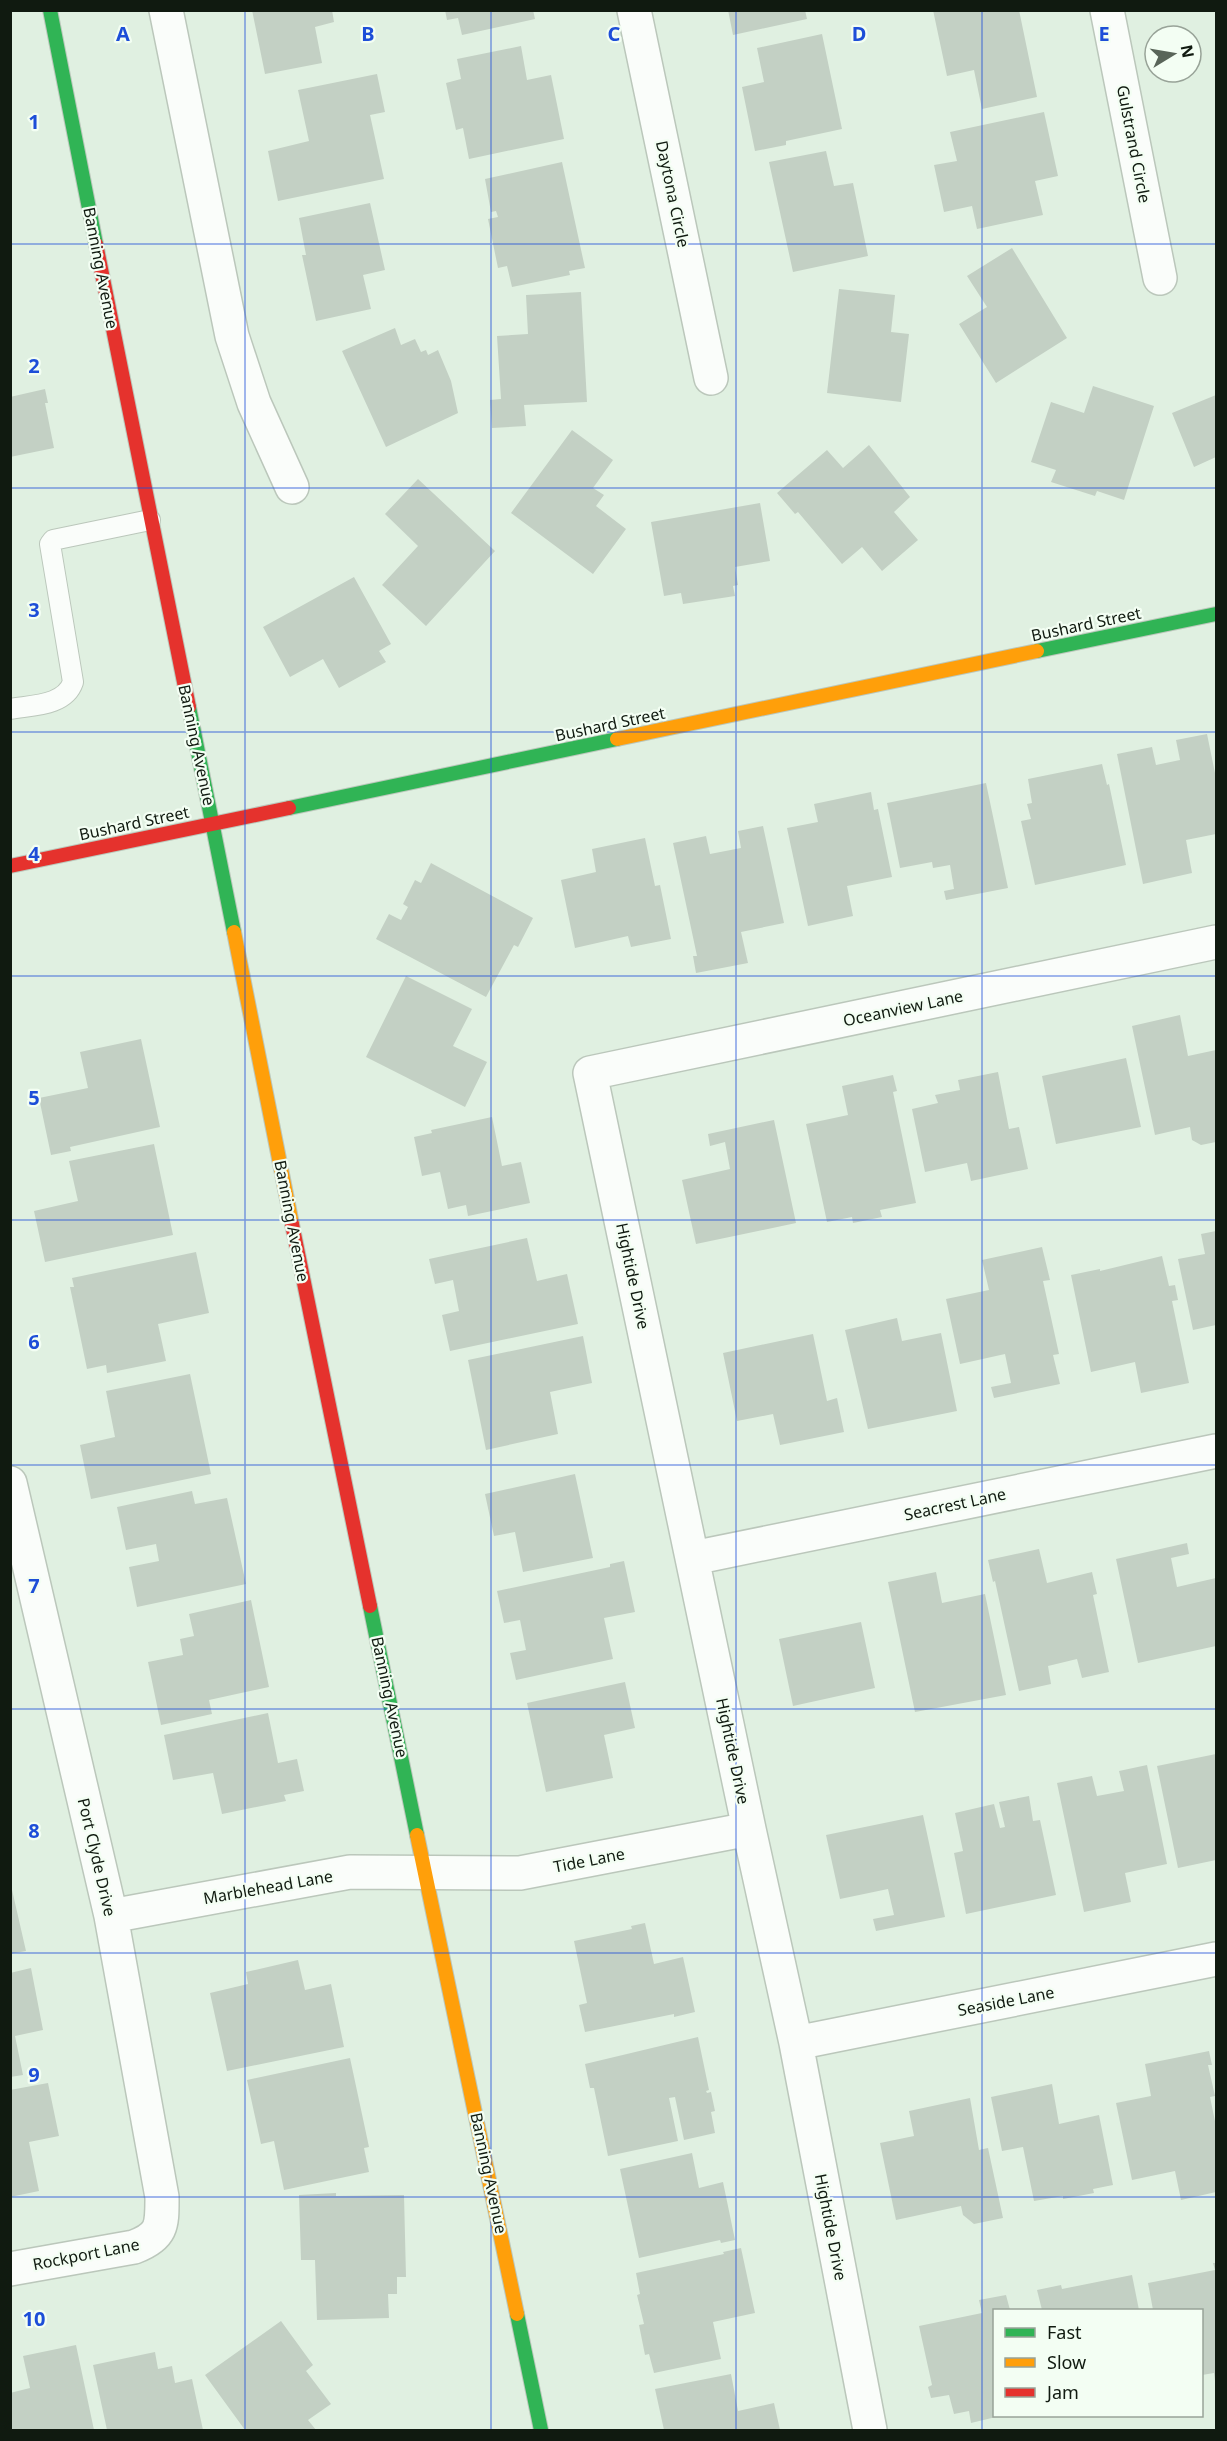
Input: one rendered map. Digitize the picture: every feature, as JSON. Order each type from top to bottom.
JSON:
[{"type":"street","name":"Banning Avenue","points":[[51,10],[150,520],[213,824],[320,1366],[541,2430]]},
{"type":"street","points":[[166,10],[232,336],[254,403],[292,487]]},
{"type":"street","name":"Daytona Circle","points":[[634,10],[711,378]]},
{"type":"street","name":"Gulstrand Circle","points":[[1107,10],[1160,278]]},
{"type":"street","name":"Bushard Street","points":[[10,866],[1216,614]]},
{"type":"street","name":"Oceanview Lane","points":[[590,1073],[1216,942]]},
{"type":"street","name":"Hightide Drive","points":[[590,1073],[796,2043],[870,2430]]},
{"type":"street","name":"Seacrest Lane","points":[[693,1558],[1216,1451]]},
{"type":"street","name":"Port Clyde Drive","points":[[10,1483],[111,1916],[162,2197],[162,2216],[158,2233]]},
{"type":"street","name":"Tide Lane","points":[[427,1873],[520,1873],[749,1829]]},
{"type":"street","name":"Marblehead Lane","points":[[111,1916],[350,1872],[427,1873]]},
{"type":"street","name":"Seaside Lane","points":[[796,2043],[1216,1959]]},
{"type":"street","name":"Rockport Lane","points":[[10,2269],[134,2247],[147,2242],[158,2233]]},
{"type":"lane","points":[[10,709],[61,699],[69,692],[73,682],[50,544],[53,540],[150,520]]},
{"type":"building","points":[[252,10],[332,10],[334,22],[315,27],[322,63],[265,74]]},
{"type":"building","points":[[445,10],[533,10],[535,19],[462,35],[458,18],[447,20]]},
{"type":"building","points":[[728,10],[805,10],[807,19],[733,35]]},
{"type":"building","points":[[933,10],[1019,10],[1037,97],[982,109],[974,70],[947,76]]},
{"type":"building","points":[[822,34],[842,129],[786,141],[786,145],[755,151],[742,87],[764,82],[757,48]]},
{"type":"building","points":[[521,46],[527,80],[551,75],[564,139],[469,159],[463,128],[456,130],[446,83],[461,79],[457,59]]},
{"type":"building","points":[[377,74],[385,112],[370,115],[384,179],[278,201],[268,151],[309,141],[298,90]]},
{"type":"building","points":[[1044,112],[1058,176],[1035,181],[1043,215],[977,229],[972,206],[944,212],[934,165],[957,161],[950,132]]},
{"type":"building","points":[[826,151],[834,186],[853,183],[868,256],[793,272],[769,162]]},
{"type":"building","points":[[562,162],[585,268],[569,271],[570,275],[512,287],[507,266],[498,268],[488,219],[498,217],[496,211],[491,212],[485,179]]},
{"type":"building","points":[[370,203],[385,270],[363,275],[371,309],[316,321],[302,255],[306,255],[299,218]]},
{"type":"building","points":[[1012,248],[1067,338],[996,383],[959,324],[987,307],[967,276]]},
{"type":"building","points":[[839,289],[895,295],[891,332],[909,334],[901,402],[827,393]]},
{"type":"building","points":[[581,292],[587,402],[524,405],[526,426],[492,428],[490,400],[501,399],[497,336],[528,334],[526,295]]},
{"type":"building","points":[[395,328],[401,345],[415,339],[421,352],[426,350],[428,355],[438,350],[451,381],[458,413],[386,447],[342,351]]},
{"type":"building","points":[[1093,386],[1154,406],[1124,500],[1097,491],[1095,496],[1051,482],[1056,470],[1031,462],[1051,402],[1084,413]]},
{"type":"building","points":[[45,389],[48,403],[45,403],[54,448],[10,457],[10,397]]},
{"type":"building","points":[[1216,395],[1216,457],[1194,467],[1172,413]]},
{"type":"building","points":[[572,430],[613,460],[593,488],[604,495],[596,506],[626,529],[593,574],[511,513]]},
{"type":"building","points":[[869,445],[910,497],[894,512],[918,540],[882,571],[862,547],[842,564],[798,512],[795,514],[777,493],[827,450],[843,468]]},
{"type":"building","points":[[418,479],[495,551],[426,626],[382,585],[418,546],[385,514]]},
{"type":"building","points":[[760,503],[770,561],[735,567],[738,585],[733,586],[735,596],[683,604],[681,593],[664,596],[651,522]]},
{"type":"building","points":[[354,577],[391,644],[379,651],[386,662],[339,688],[323,659],[290,677],[263,627]]},
{"type":"building","points":[[1207,734],[1216,778],[1216,834],[1186,840],[1192,873],[1143,884],[1117,754],[1152,747],[1156,765],[1180,760],[1176,740]]},
{"type":"building","points":[[1102,764],[1107,785],[1109,784],[1126,865],[1035,885],[1021,821],[1031,819],[1027,804],[1032,803],[1028,779]]},
{"type":"building","points":[[986,783],[1008,888],[946,900],[944,891],[954,889],[950,865],[933,868],[932,862],[900,868],[887,803]]},
{"type":"building","points":[[871,792],[874,810],[878,809],[892,877],[847,886],[853,916],[808,926],[787,828],[818,822],[814,804]]},
{"type":"building","points":[[763,826],[784,923],[741,932],[748,963],[696,973],[693,956],[697,956],[673,843],[706,836],[710,854],[741,848],[738,831]]},
{"type":"building","points":[[645,838],[655,886],[660,885],[671,939],[631,947],[628,936],[575,948],[561,880],[596,872],[592,849]]},
{"type":"building","points":[[431,863],[533,918],[518,947],[514,945],[486,997],[376,939],[389,914],[401,920],[408,907],[403,904],[415,880],[421,883]]},
{"type":"building","points":[[406,976],[472,1009],[453,1046],[487,1062],[465,1107],[366,1057]]},
{"type":"building","points":[[1180,1015],[1188,1056],[1216,1050],[1216,1142],[1201,1145],[1192,1140],[1190,1127],[1155,1135],[1132,1026]]},
{"type":"building","points":[[141,1039],[160,1127],[70,1147],[71,1151],[51,1155],[39,1098],[88,1088],[80,1052]]},
{"type":"building","points":[[1126,1058],[1141,1127],[1056,1144],[1042,1076]]},
{"type":"building","points":[[998,1072],[1009,1129],[1019,1127],[1028,1169],[971,1181],[967,1163],[925,1172],[912,1109],[938,1103],[935,1095],[960,1090],[958,1080]]},
{"type":"building","points":[[893,1075],[897,1091],[893,1092],[916,1203],[880,1210],[882,1217],[853,1223],[852,1217],[827,1222],[806,1124],[848,1115],[842,1086]]},
{"type":"building","points":[[492,1117],[502,1166],[521,1162],[530,1203],[468,1216],[466,1205],[448,1209],[440,1172],[422,1176],[414,1137],[432,1133],[431,1130]]},
{"type":"building","points":[[774,1120],[796,1223],[696,1244],[682,1180],[730,1169],[725,1142],[710,1146],[708,1134]]},
{"type":"building","points":[[154,1144],[173,1235],[45,1262],[34,1211],[78,1201],[69,1161]]},
{"type":"building","points":[[1216,1231],[1216,1325],[1193,1330],[1178,1259],[1205,1254],[1201,1234]]},
{"type":"building","points":[[527,1238],[537,1281],[567,1274],[578,1324],[450,1351],[442,1315],[459,1311],[453,1280],[435,1284],[429,1259]]},
{"type":"building","points":[[1042,1247],[1050,1280],[1043,1281],[1059,1354],[1053,1355],[1060,1384],[994,1398],[991,1387],[1011,1383],[1005,1354],[960,1364],[946,1299],[989,1290],[982,1260]]},
{"type":"building","points":[[196,1252],[209,1313],[158,1324],[166,1361],[107,1373],[106,1365],[87,1369],[70,1287],[74,1287],[72,1278]]},
{"type":"building","points":[[1162,1256],[1169,1286],[1175,1285],[1178,1300],[1172,1301],[1189,1383],[1141,1393],[1135,1362],[1091,1372],[1071,1275],[1100,1269],[1100,1271]]},
{"type":"building","points":[[897,1318],[902,1341],[941,1333],[957,1411],[868,1429],[845,1330]]},
{"type":"building","points":[[813,1334],[827,1401],[837,1398],[844,1432],[780,1445],[773,1414],[737,1421],[723,1353]]},
{"type":"building","points":[[583,1336],[592,1383],[550,1392],[558,1434],[486,1450],[468,1360]]},
{"type":"building","points":[[190,1374],[211,1474],[91,1499],[80,1445],[115,1437],[106,1391]]},
{"type":"building","points":[[575,1474],[593,1558],[523,1572],[515,1532],[494,1536],[485,1494]]},
{"type":"building","points":[[192,1491],[195,1504],[227,1498],[246,1584],[137,1607],[129,1567],[159,1561],[156,1544],[126,1550],[117,1507]]},
{"type":"building","points":[[1187,1543],[1189,1554],[1171,1558],[1177,1587],[1216,1578],[1216,1646],[1138,1663],[1116,1559]]},
{"type":"building","points":[[1039,1549],[1047,1583],[1092,1572],[1097,1594],[1093,1595],[1109,1672],[1082,1678],[1077,1659],[1048,1666],[1051,1684],[1019,1691],[995,1581],[993,1582],[988,1560]]},
{"type":"building","points":[[624,1561],[635,1612],[604,1618],[613,1659],[516,1680],[510,1653],[526,1650],[520,1620],[504,1623],[497,1591],[610,1567],[610,1564]]},
{"type":"building","points":[[936,1572],[942,1603],[985,1594],[1006,1695],[915,1712],[888,1582]]},
{"type":"building","points":[[251,1600],[269,1687],[209,1700],[212,1714],[161,1725],[148,1662],[183,1655],[180,1639],[194,1636],[189,1614]]},
{"type":"building","points":[[861,1622],[875,1688],[793,1706],[779,1639]]},
{"type":"building","points":[[625,1682],[635,1728],[604,1735],[613,1778],[546,1792],[527,1703]]},
{"type":"building","points":[[268,1713],[278,1763],[297,1759],[304,1791],[284,1795],[286,1801],[222,1814],[213,1773],[173,1780],[164,1735]]},
{"type":"building","points":[[1216,1754],[1216,1860],[1178,1868],[1157,1766]]},
{"type":"building","points":[[1147,1765],[1167,1864],[1125,1873],[1131,1902],[1084,1912],[1057,1783],[1092,1776],[1097,1796],[1124,1791],[1119,1771]]},
{"type":"building","points":[[1029,1796],[1033,1821],[1040,1820],[1056,1895],[966,1914],[954,1853],[963,1851],[955,1813],[994,1804],[1000,1828],[1005,1827],[999,1802]]},
{"type":"building","points":[[923,1815],[945,1917],[876,1931],[873,1919],[894,1915],[888,1889],[840,1899],[826,1835]]},
{"type":"building","points":[[10,1881],[26,1951],[10,1954]]},
{"type":"building","points":[[645,1923],[654,1964],[683,1957],[695,2012],[585,2032],[579,2005],[587,2003],[574,1941],[632,1929],[631,1926]]},
{"type":"building","points":[[298,1960],[305,1990],[331,1984],[344,2047],[227,2071],[210,1993],[248,1984],[246,1972]]},
{"type":"building","points":[[31,1968],[43,2030],[15,2036],[23,2075],[10,2077],[10,1973]]},
{"type":"building","points":[[698,2037],[709,2090],[706,2091],[711,2092],[715,2111],[711,2112],[715,2133],[684,2140],[675,2097],[669,2098],[678,2141],[608,2156],[594,2088],[590,2088],[585,2064]]},
{"type":"building","points":[[1209,2051],[1212,2065],[1208,2065],[1215,2096],[1210,2097],[1216,2126],[1216,2192],[1181,2200],[1175,2171],[1132,2180],[1116,2103],[1151,2096],[1145,2064]]},
{"type":"building","points":[[350,2058],[369,2147],[364,2148],[369,2172],[284,2190],[274,2141],[261,2144],[247,2080]]},
{"type":"building","points":[[48,2083],[59,2136],[29,2142],[39,2191],[10,2197],[10,2090]]},
{"type":"building","points":[[1052,2084],[1059,2124],[1099,2115],[1113,2185],[1093,2189],[1094,2193],[1063,2199],[1063,2196],[1034,2201],[1023,2147],[1002,2151],[991,2097]]},
{"type":"building","points":[[970,2098],[979,2150],[988,2148],[1003,2218],[974,2224],[963,2215],[961,2206],[896,2220],[880,2143],[914,2136],[909,2111]]},
{"type":"building","points":[[692,2153],[699,2188],[723,2182],[735,2240],[721,2243],[720,2240],[639,2258],[620,2169]]},
{"type":"building","points":[[336,2193],[336,2196],[404,2195],[406,2277],[397,2277],[397,2294],[388,2294],[389,2318],[317,2320],[315,2260],[301,2260],[299,2195]]},
{"type":"building","points":[[741,2248],[755,2313],[713,2322],[721,2359],[654,2373],[649,2354],[645,2355],[639,2325],[644,2324],[637,2295],[640,2294],[636,2273],[724,2254],[723,2252]]},
{"type":"building","points":[[1213,2263],[1216,2263],[1215,2381],[1214,2373],[1203,2375],[1203,2309],[1153,2309],[1148,2283],[1215,2270]]},
{"type":"building","points":[[1132,2275],[1139,2309],[1042,2309],[1037,2290],[1061,2285],[1062,2289]]},
{"type":"building","points":[[1006,2295],[1010,2309],[993,2309],[993,2417],[996,2417],[971,2423],[969,2411],[954,2414],[949,2395],[931,2398],[928,2387],[932,2385],[919,2326],[982,2313],[979,2300]]},
{"type":"building","points":[[281,2321],[313,2365],[306,2371],[331,2404],[308,2420],[316,2430],[245,2430],[205,2375]]},
{"type":"building","points":[[76,2345],[94,2430],[10,2430],[10,2393],[30,2388],[23,2356]]},
{"type":"building","points":[[155,2352],[158,2369],[172,2366],[175,2383],[192,2379],[203,2430],[107,2430],[93,2365]]},
{"type":"building","points":[[731,2374],[738,2411],[774,2403],[780,2430],[664,2430],[655,2389]]},
{"type":"traffic: fast","points":[[50,10],[96,244]]},
{"type":"traffic: fast","points":[[1037,651],[1216,614]]},
{"type":"traffic: fast","points":[[189,707],[234,932]]},
{"type":"traffic: fast","points":[[289,808],[617,739]]},
{"type":"traffic: fast","points":[[370,1606],[417,1835]]},
{"type":"traffic: fast","points":[[517,2314],[541,2430]]},
{"type":"traffic: slow","points":[[617,739],[1037,651]]},
{"type":"traffic: slow","points":[[234,932],[292,1224]]},
{"type":"traffic: slow","points":[[417,1835],[517,2314]]},
{"type":"traffic: jam","points":[[96,244],[189,707]]},
{"type":"traffic: jam","points":[[10,866],[289,808]]},
{"type":"traffic: jam","points":[[292,1224],[370,1606]]}]
